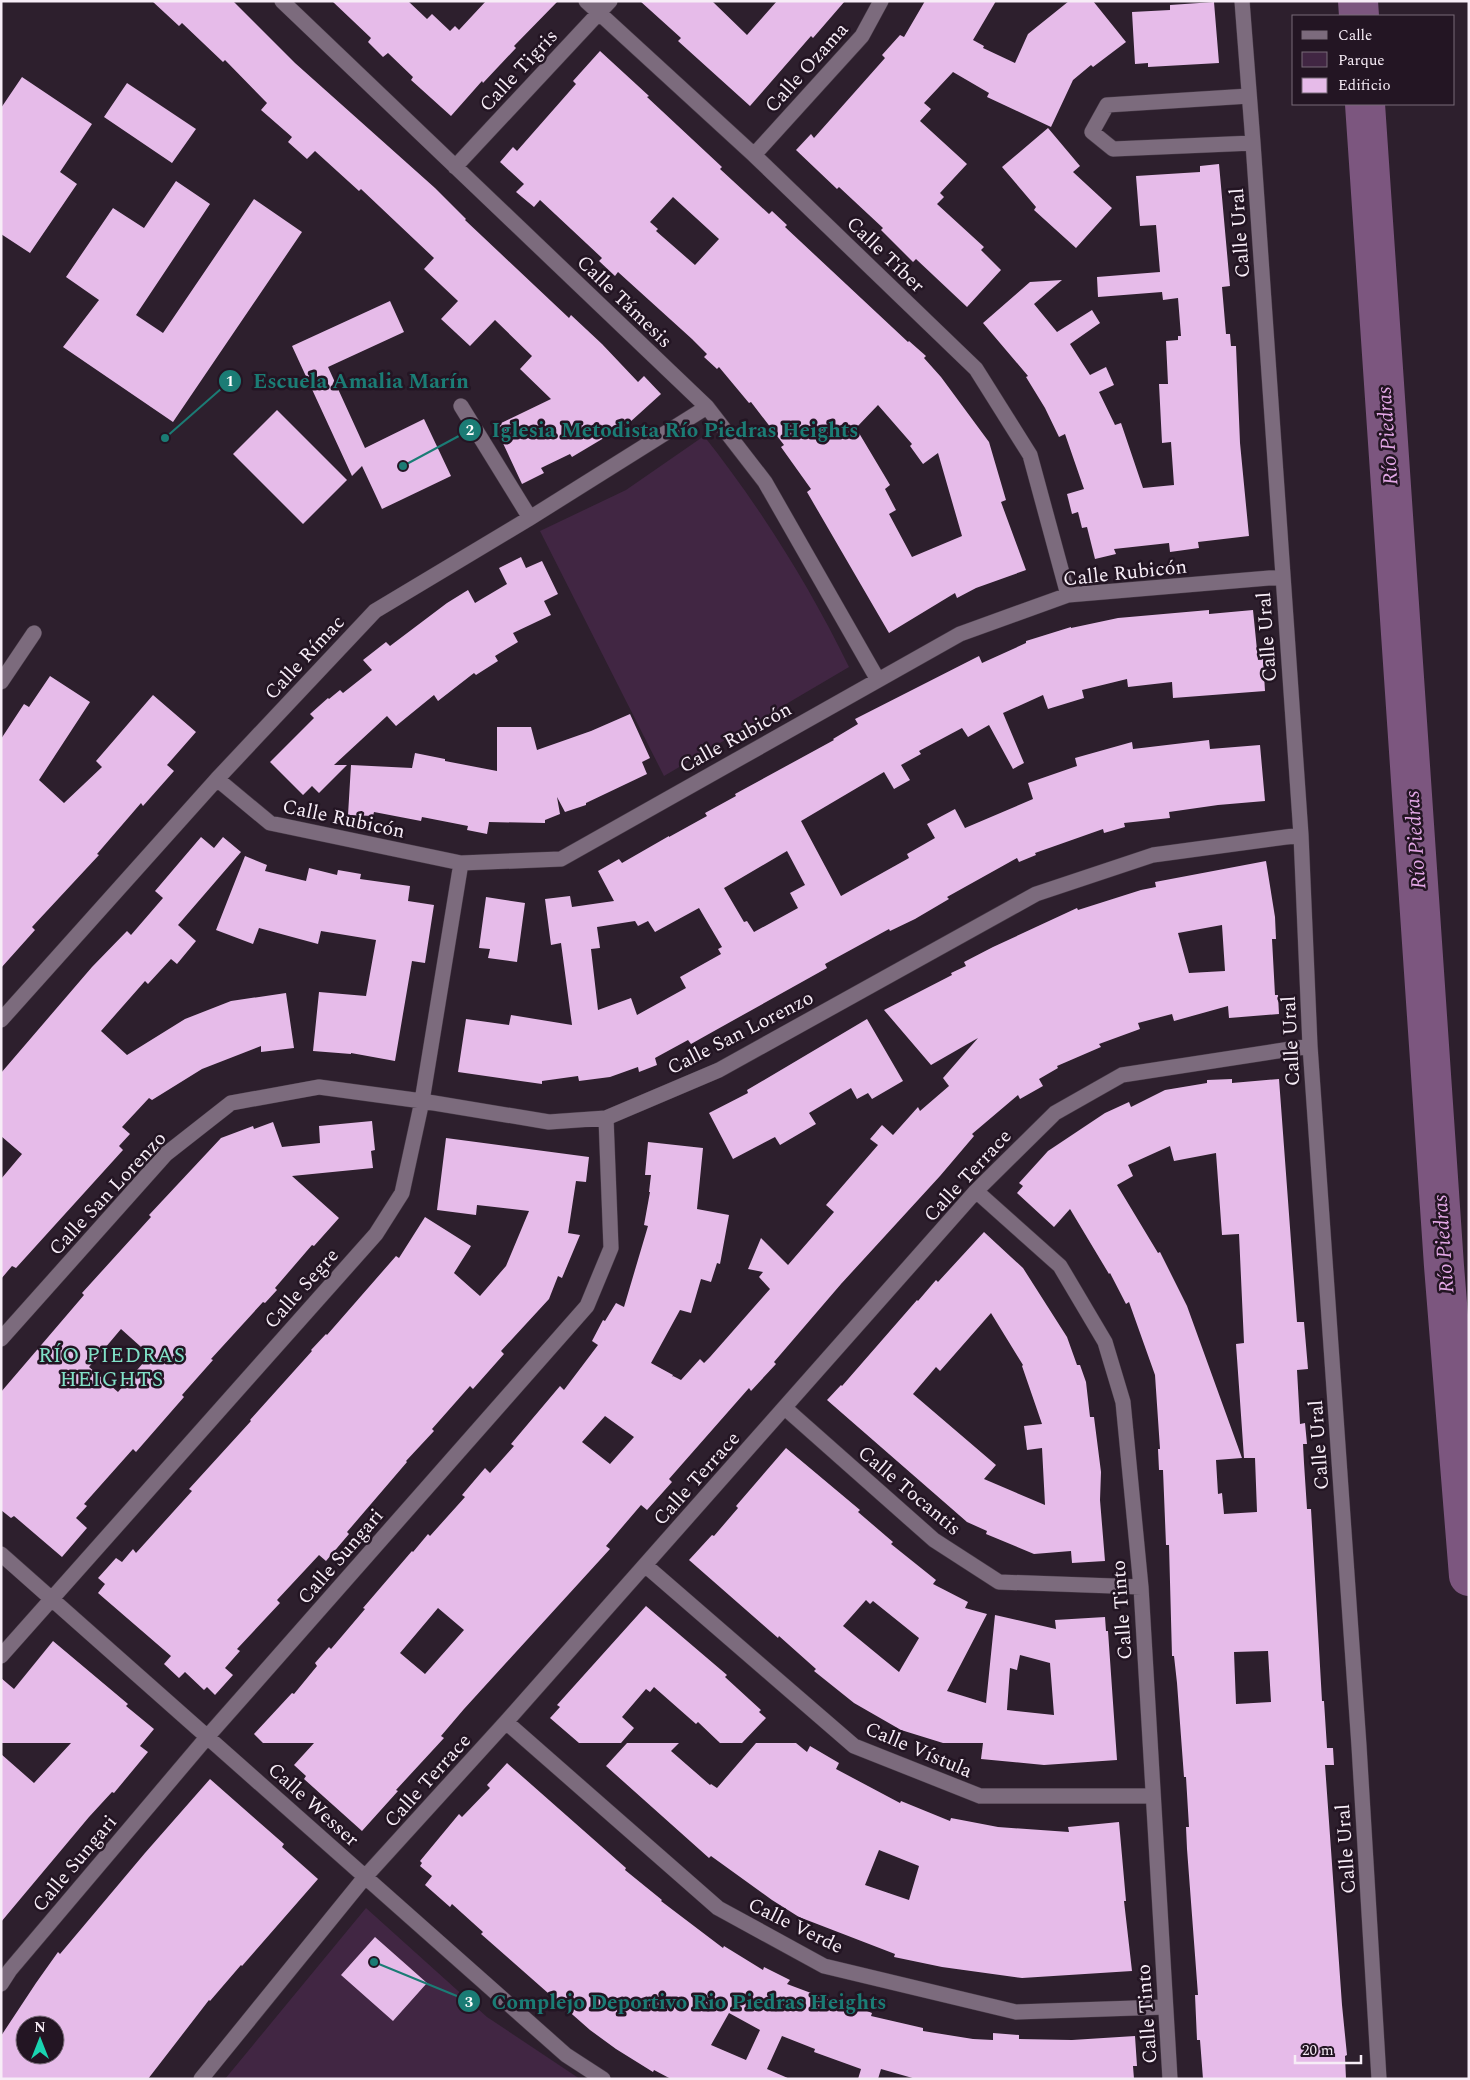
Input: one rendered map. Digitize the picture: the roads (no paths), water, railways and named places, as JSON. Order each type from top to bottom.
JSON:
[{"type":"street","name":"Calle Támesis","points":[[282,1],[707,407],[765,482],[878,680]]},
{"type":"street","name":"Calle Tíber","points":[[586,1],[754,154],[976,368],[1030,455],[1068,595]]},
{"type":"street","name":"Calle Tigris","points":[[455,167],[610,1]]},
{"type":"street","name":"Calle Ozama","points":[[754,154],[862,36],[881,1]]},
{"type":"street","name":"Calle Ural","points":[[1242,1],[1301,835],[1310,1046],[1359,1746],[1379,2079]]},
{"type":"street","points":[[1249,96],[1107,105],[1092,132],[1113,149],[1253,143]]},
{"type":"street","points":[[461,406],[530,518]]},
{"type":"street","name":"Calle Rímac","points":[[1,1020],[217,779],[375,611],[530,518],[707,407]]},
{"type":"street","name":"Calle Rubicón","points":[[217,779],[270,823],[461,863],[560,859],[960,634],[1068,595],[1282,577]]},
{"type":"street","points":[[1,682],[34,633]]},
{"type":"street","name":"Calle San Lorenzo","points":[[1,1339],[166,1154],[231,1103],[319,1087],[422,1101],[549,1122],[606,1118],[719,1070],[1036,894],[1153,855],[1301,835]]},
{"type":"street","name":"Calle Segre","points":[[1,1656],[376,1234],[402,1193],[422,1101],[461,863]]},
{"type":"street","name":"Calle Terrace","points":[[201,2079],[365,1877],[506,1722],[976,1191],[1055,1113],[1122,1075],[1310,1046]]},
{"type":"street","name":"Calle Sungari","points":[[1,1984],[10,1970],[208,1736],[587,1306],[611,1248],[606,1118]]},
{"type":"street","name":"Calle Tinto","points":[[976,1191],[1060,1266],[1105,1342],[1123,1402],[1141,1587],[1170,2079]]},
{"type":"street","name":"Calle Tocantis","points":[[785,1408],[934,1540],[999,1582],[1141,1587]]},
{"type":"street","name":"Calle Wesser","points":[[1,1554],[566,2055],[603,2079]]},
{"type":"street","name":"Calle Vístula","points":[[645,1565],[854,1746],[980,1796],[1152,1796]]},
{"type":"street","name":"Calle Verde","points":[[506,1722],[718,1908],[824,1966],[1016,2012],[1165,2006]]},
{"type":"waterway","name":"Río Piedras","points":[[1358,1],[1359,15]]},
{"type":"waterway","name":"Río Piedras","points":[[1365,105],[1444,1266],[1469,1576]]},
{"type":"place","name":"Escuela Amalia Marín","points":[[165,438]]},
{"type":"place","name":"Iglesia Metodista Río Piedras Heights","points":[[403,466]]},
{"type":"place","name":"Complejo Deportivo Rio Piedras Heights","points":[[374,1962]]},
{"type":"district","name":"RÍO PIEDRAS HEIGHTS","points":[[112,1367]]}]
